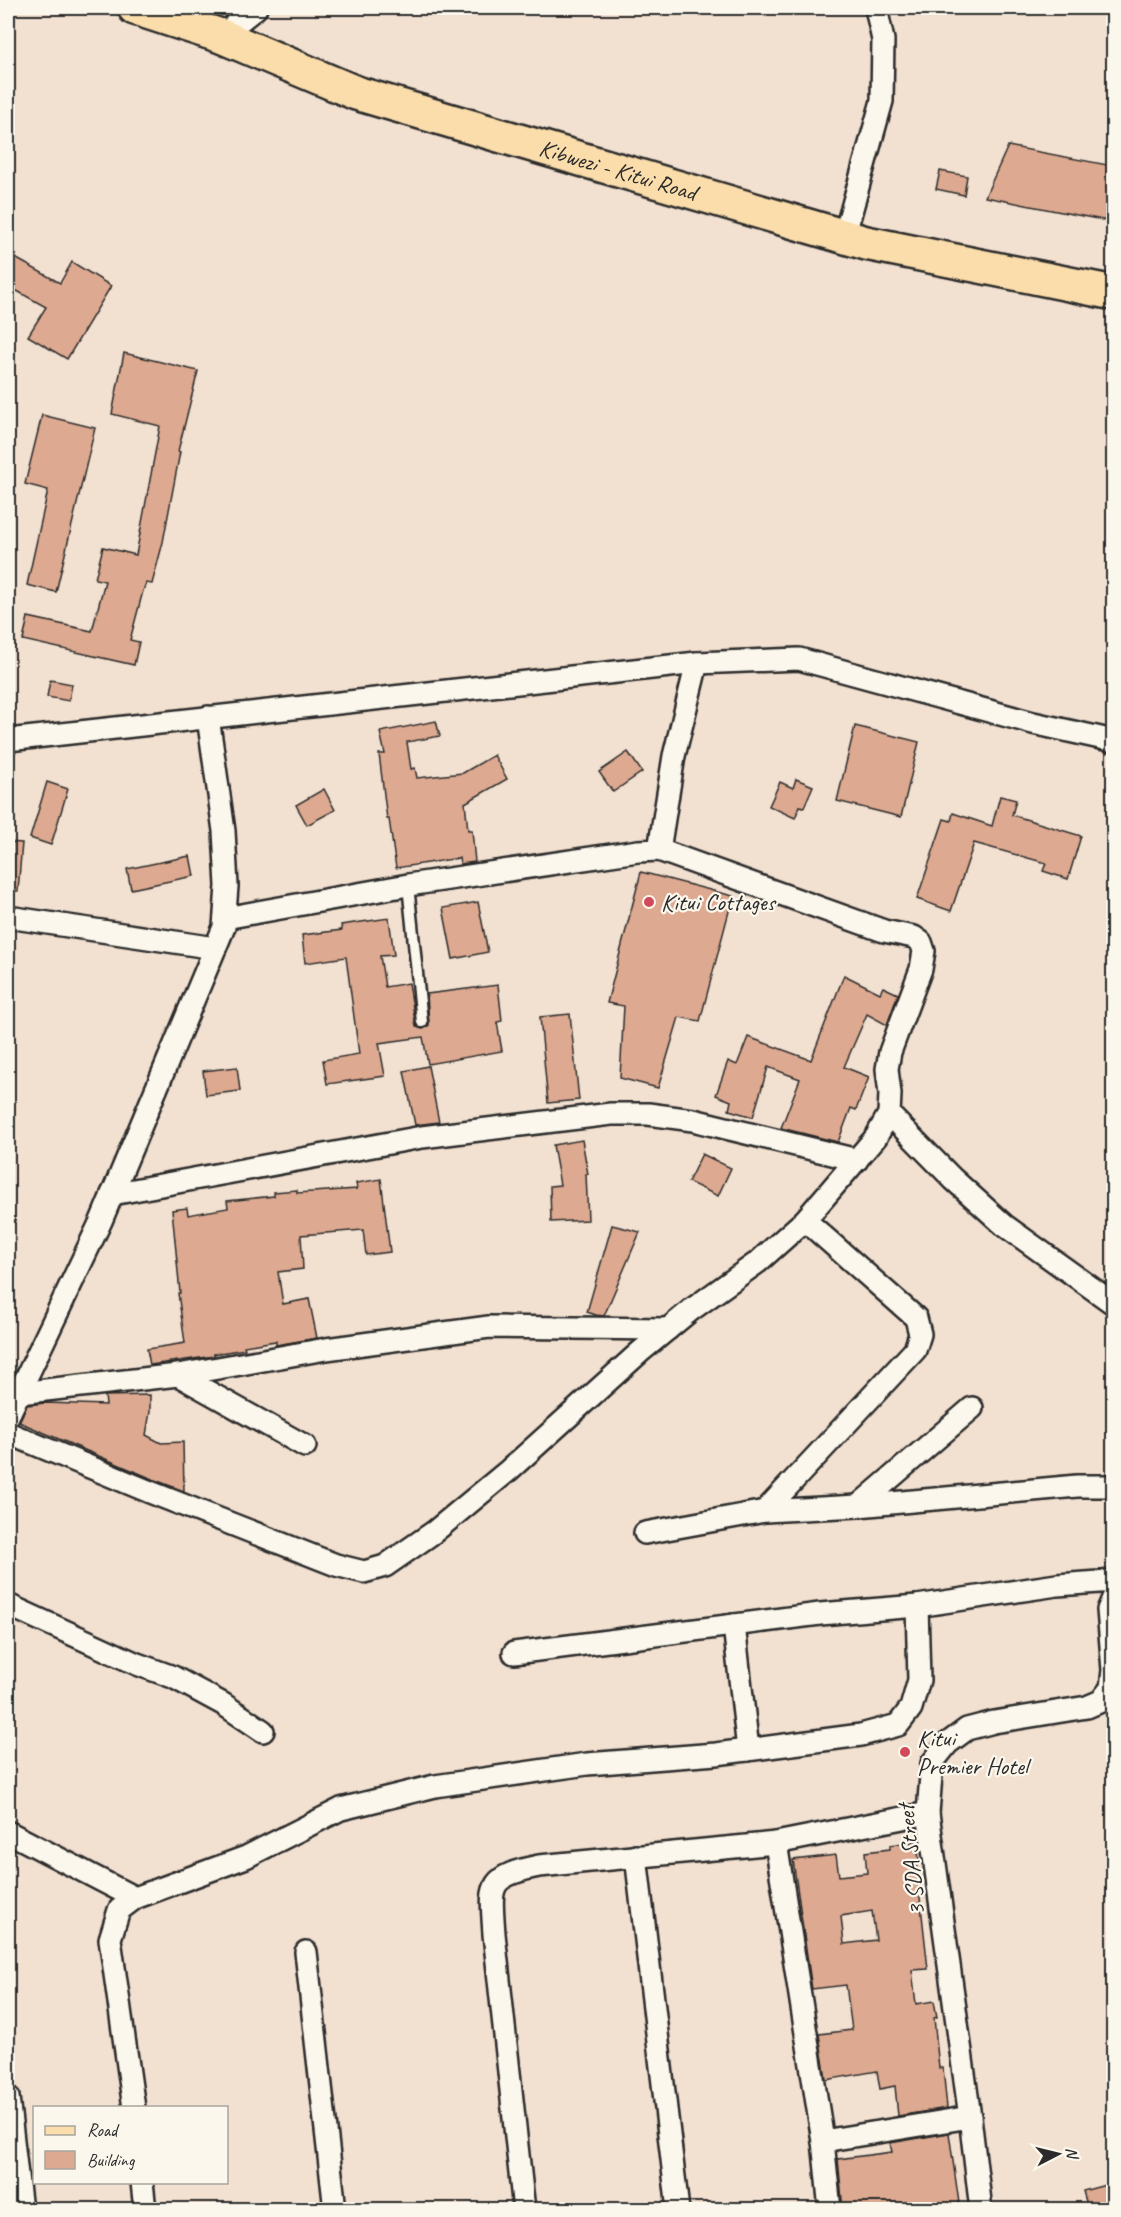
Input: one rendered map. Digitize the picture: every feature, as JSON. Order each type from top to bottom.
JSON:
[{"type":"main road","name":"Kibwezi - Kitui Road","points":[[135,8],[221,36],[356,93],[844,237],[1113,293]]},
{"type":"street","points":[[221,36],[256,8]]},
{"type":"street","points":[[844,237],[882,101],[883,40],[876,8]]},
{"type":"street","points":[[8,740],[697,663],[800,659],[1033,723],[1113,741]]},
{"type":"street","points":[[659,850],[674,756],[697,663]]},
{"type":"street","points":[[8,1416],[112,1194],[224,927],[228,886],[224,831],[208,717]]},
{"type":"street","points":[[8,1433],[326,1561],[364,1572],[385,1566],[434,1532],[509,1470],[668,1329],[758,1262],[805,1220],[876,1137],[889,1114],[890,1094],[887,1069],[890,1052],[921,969],[924,951],[921,942],[914,937],[884,930],[659,850],[638,850],[408,885],[225,918]]},
{"type":"street","points":[[8,917],[215,948]]},
{"type":"street","points":[[112,1194],[422,1137],[611,1114],[648,1114],[693,1120],[856,1160]]},
{"type":"street","points":[[889,1114],[953,1179],[1004,1225],[1113,1304]]},
{"type":"street","points":[[765,1511],[915,1350],[921,1334],[916,1318],[805,1220]]},
{"type":"street","points":[[19,1393],[178,1375],[326,1349],[489,1327],[668,1329]]},
{"type":"street","points":[[178,1375],[305,1446]]},
{"type":"street","points":[[858,1506],[972,1408]]},
{"type":"street","points":[[645,1533],[765,1511],[858,1506],[1077,1486],[1113,1486]]},
{"type":"street","points":[[514,1653],[820,1614],[917,1606],[1057,1585],[1113,1581]]},
{"type":"street","name":"3 SDA Street","points":[[981,2210],[928,1814],[932,1763],[948,1743],[967,1729],[994,1722],[1087,1707],[1101,1701],[1111,1689],[1113,1670],[1108,1610],[1113,1596]]},
{"type":"street","points":[[8,1605],[137,1664],[173,1677],[223,1704],[263,1731]]},
{"type":"street","points":[[134,2106],[111,1939],[119,1910],[135,1898],[246,1857],[341,1809],[435,1786],[587,1764],[748,1750],[861,1735],[897,1725],[911,1708],[919,1680],[917,1606]]},
{"type":"street","points":[[734,1625],[748,1750]]},
{"type":"street","points":[[524,2210],[492,1894],[495,1884],[514,1871],[636,1856],[776,1843],[928,1814]]},
{"type":"street","points":[[8,1832],[135,1898]]},
{"type":"street","points":[[776,1843],[823,2141],[830,2210]]},
{"type":"street","points":[[636,1856],[678,2210]]},
{"type":"street","points":[[306,1952],[336,2210]]},
{"type":"street","points":[[8,2097],[21,2210]]},
{"type":"street","points":[[823,2141],[970,2117]]},
{"type":"street","points":[[142,2184],[145,2210]]},
{"type":"lane","points":[[408,885],[422,1022]]},
{"type":"building","points":[[1008,146],[1113,166],[1113,222],[985,197]]},
{"type":"building","points":[[940,171],[967,176],[964,195],[936,189]]},
{"type":"building","points":[[8,254],[60,283],[72,262],[111,286],[67,359],[28,336],[46,307],[8,286]]},
{"type":"building","points":[[124,353],[198,371],[178,451],[180,452],[163,542],[152,584],[146,583],[143,591],[130,640],[139,642],[134,665],[23,640],[28,617],[92,631],[105,581],[95,579],[103,547],[136,555],[160,426],[112,414]]},
{"type":"building","points":[[42,415],[95,428],[56,592],[27,585],[48,490],[25,484]]},
{"type":"building","points":[[50,680],[72,684],[69,701],[47,697]]},
{"type":"building","points":[[436,721],[440,736],[407,742],[411,769],[415,768],[417,778],[463,773],[494,755],[507,779],[465,803],[468,830],[472,830],[475,862],[460,864],[459,858],[396,868],[379,754],[385,754],[380,732]]},
{"type":"building","points":[[855,726],[919,742],[901,817],[837,801]]},
{"type":"building","points":[[628,752],[642,772],[613,792],[599,772]]},
{"type":"building","points":[[796,779],[813,786],[804,807],[800,806],[795,818],[769,806],[780,782],[793,788]]},
{"type":"building","points":[[47,782],[68,789],[51,845],[30,838]]},
{"type":"building","points":[[324,789],[335,810],[307,825],[296,805]]},
{"type":"building","points":[[1000,796],[1016,800],[1012,815],[1081,836],[1068,879],[1043,871],[1046,863],[974,843],[951,911],[917,899],[944,819],[951,821],[953,813],[992,826]]},
{"type":"building","points":[[8,842],[22,843],[18,891],[8,891]]},
{"type":"building","points":[[190,856],[194,876],[131,889],[127,869]]},
{"type":"building","name":"Kitui Cottages","points":[[641,872],[733,896],[700,1021],[679,1017],[658,1088],[620,1078],[624,1006],[607,1003]]},
{"type":"building","points":[[478,902],[488,952],[453,959],[443,908]]},
{"type":"building","points":[[389,918],[394,955],[380,956],[385,987],[409,983],[416,1027],[423,1029],[429,1025],[427,994],[498,985],[502,1021],[497,1022],[502,1051],[428,1064],[423,1037],[379,1043],[385,1076],[327,1084],[323,1060],[359,1054],[346,957],[305,963],[302,935],[342,930],[341,925]]},
{"type":"building","points":[[844,975],[880,993],[883,987],[898,994],[887,1025],[867,1014],[844,1067],[869,1077],[856,1110],[851,1108],[838,1142],[781,1128],[800,1079],[768,1067],[753,1117],[729,1110],[731,1101],[716,1095],[728,1061],[737,1065],[748,1037],[811,1060]]},
{"type":"building","points":[[570,1014],[579,1100],[548,1103],[540,1017]]},
{"type":"building","points":[[428,1066],[439,1122],[415,1125],[404,1071]]},
{"type":"building","points":[[237,1067],[240,1091],[206,1095],[203,1071]]},
{"type":"building","points":[[582,1140],[588,1174],[586,1174],[588,1220],[551,1222],[550,1186],[560,1185],[553,1145]]},
{"type":"building","points":[[702,1154],[731,1168],[718,1196],[688,1182]]},
{"type":"building","points":[[381,1179],[390,1252],[366,1255],[363,1230],[301,1235],[303,1269],[278,1272],[283,1304],[309,1299],[317,1338],[276,1345],[276,1341],[244,1346],[245,1349],[214,1354],[214,1356],[150,1365],[147,1349],[185,1343],[178,1293],[180,1293],[172,1210],[187,1208],[188,1215],[228,1208],[227,1201],[274,1196],[274,1192],[297,1190],[297,1193],[357,1189],[356,1183]]},
{"type":"building","points":[[612,1225],[640,1232],[604,1316],[596,1315],[587,1312]]},
{"type":"building","points":[[150,1395],[146,1435],[161,1443],[183,1442],[184,1491],[19,1422],[27,1405],[45,1403],[106,1405],[105,1396]]},
{"type":"building","points":[[917,1841],[919,1861],[916,1861],[928,1969],[912,1970],[916,2004],[934,2001],[937,2017],[934,2018],[939,2068],[943,2068],[947,2108],[898,2116],[895,2086],[880,2089],[877,2071],[826,2080],[819,2034],[852,2030],[846,1985],[812,1989],[793,1860],[836,1855],[839,1876],[867,1873],[865,1852],[890,1849],[890,1845]],"holes":[[[872,1911],[876,1940],[844,1944],[841,1916]]]},
{"type":"building","points":[[949,2133],[960,2210],[843,2210],[838,2159],[892,2152],[890,2143]]},
{"type":"building","points":[[1113,2183],[1113,2199],[1087,2205],[1083,2191]]},
{"type":"place","name":"Kitui Cottages","points":[[649,902]]},
{"type":"place","name":"Kitui Premier Hotel","points":[[905,1752]]}]
